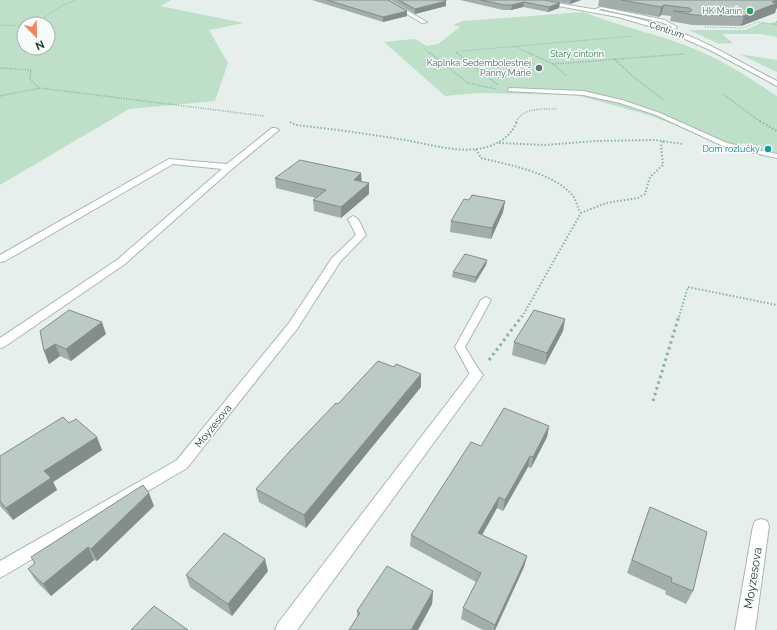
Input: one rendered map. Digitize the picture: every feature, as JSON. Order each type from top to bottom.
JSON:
[{"type":"street","points":[[385,0],[424,22]]},
{"type":"street","name":"Centrum","points":[[528,0],[632,19],[672,31],[696,41],[777,84]]},
{"type":"street","points":[[547,3],[558,0]]},
{"type":"street","points":[[0,344],[121,262],[229,166],[275,130]]},
{"type":"street","points":[[1,259],[172,161],[229,166]]},
{"type":"street","name":"Moyzesova","points":[[0,570],[182,464],[293,326],[336,260],[361,235],[353,219]]},
{"type":"street","points":[[285,630],[476,376]]},
{"type":"street","name":"Moyzesova","points":[[745,630],[761,526]]},
{"type":"lane","points":[[593,11],[601,8],[672,18]]},
{"type":"lane","points":[[636,14],[663,21],[675,27],[672,31]]},
{"type":"lane","points":[[510,90],[583,93],[622,102],[658,114],[725,145],[777,156]]},
{"type":"lane","points":[[476,376],[460,348],[486,300]]},
{"type":"path","points":[[46,16],[62,6],[76,0]]},
{"type":"path","points":[[704,27],[743,28],[758,22],[777,25]]},
{"type":"path","points":[[772,24],[777,22]]},
{"type":"path","points":[[0,25],[16,26]]},
{"type":"path","points":[[462,51],[636,36]]},
{"type":"path","points":[[515,46],[553,64],[566,75],[573,78]]},
{"type":"path","points":[[425,49],[468,83],[510,90]]},
{"type":"path","points":[[456,52],[498,85],[510,90]]},
{"type":"path","points":[[553,64],[689,54]]},
{"type":"path","points":[[0,68],[31,70],[30,79],[40,88]]},
{"type":"path","points":[[0,96],[40,88],[266,116]]},
{"type":"path","points":[[722,94],[755,118],[777,131]]},
{"type":"path","points":[[285,120],[296,125],[418,142],[440,147],[476,149],[498,142],[507,136],[514,128],[519,117],[526,112],[562,108]]},
{"type":"path","points":[[498,142],[520,145],[545,145],[596,141],[663,141],[687,144]]},
{"type":"path","points":[[476,376],[523,315],[581,213],[606,203],[638,198],[645,194],[650,177],[663,165],[661,146],[663,141]]},
{"type":"path","points":[[476,149],[481,158],[550,178],[575,197],[576,208],[581,213]]},
{"type":"path","points":[[653,401],[688,287],[777,305]]},
{"type":"green space","points":[[0,0],[172,0],[160,6],[244,23],[209,30],[228,63],[215,101],[129,109],[0,185]]},
{"type":"green space","name":"Starý cintorín","points":[[583,12],[669,39],[697,50],[728,65],[777,96],[777,153],[712,140],[649,115],[576,95],[479,93],[445,96],[384,42],[415,39],[427,46],[438,44],[460,27],[453,25],[463,21]]},
{"type":"green space","points":[[777,21],[777,37],[761,34],[722,34],[733,43],[719,44],[689,30],[745,30],[763,22],[770,24]]},
{"type":"green space","points":[[739,54],[777,60],[777,72]]},
{"type":"building","points":[[327,0],[388,0],[407,11],[383,17]]},
{"type":"building","points":[[399,0],[446,0],[446,1],[415,9]]},
{"type":"building","points":[[481,0],[544,0],[560,3],[549,7],[524,2],[504,5]]},
{"type":"building","points":[[621,0],[777,0],[772,2],[777,3],[744,16],[694,15],[673,11],[689,12],[692,10],[689,8],[664,5],[661,7]]},
{"type":"building","points":[[300,160],[361,173],[354,180],[369,183],[341,207],[313,200],[326,190],[275,178]]},
{"type":"building","points":[[472,195],[505,201],[492,228],[451,221],[464,199],[469,200]]},
{"type":"building","points":[[465,254],[487,260],[476,277],[453,272]]},
{"type":"building","points":[[69,310],[102,322],[66,349],[55,344],[44,351],[40,331]]},
{"type":"building","points":[[534,310],[565,319],[547,353],[514,342]]},
{"type":"building","points":[[378,361],[394,367],[396,364],[421,374],[304,515],[256,489],[290,451],[336,403],[338,404]]},
{"type":"building","points":[[504,408],[549,426],[533,457],[530,456],[505,500],[499,497],[478,533],[527,556],[495,625],[463,608],[481,573],[411,535],[471,442],[481,446]]},
{"type":"building","points":[[63,417],[69,423],[76,419],[97,437],[44,471],[51,478],[6,508],[0,501],[0,456]]},
{"type":"building","points":[[143,485],[149,493],[91,549],[88,547],[43,584],[28,569],[35,563],[31,557]]},
{"type":"building","points":[[650,507],[707,532],[693,591],[671,582],[672,578],[632,560]]},
{"type":"building","points":[[224,533],[265,559],[228,604],[186,575]]},
{"type":"building","points":[[387,566],[433,591],[411,630],[349,630],[360,613],[357,611]]},
{"type":"building","points":[[154,606],[188,630],[131,630]]},
{"type":"place","name":"HK Manín","points":[[750,11]]},
{"type":"place","name":"Kaplnka Sedembolestnej Panny Márie","points":[[539,68]]},
{"type":"place","name":"Dom rozlúčky","points":[[768,149]]}]
